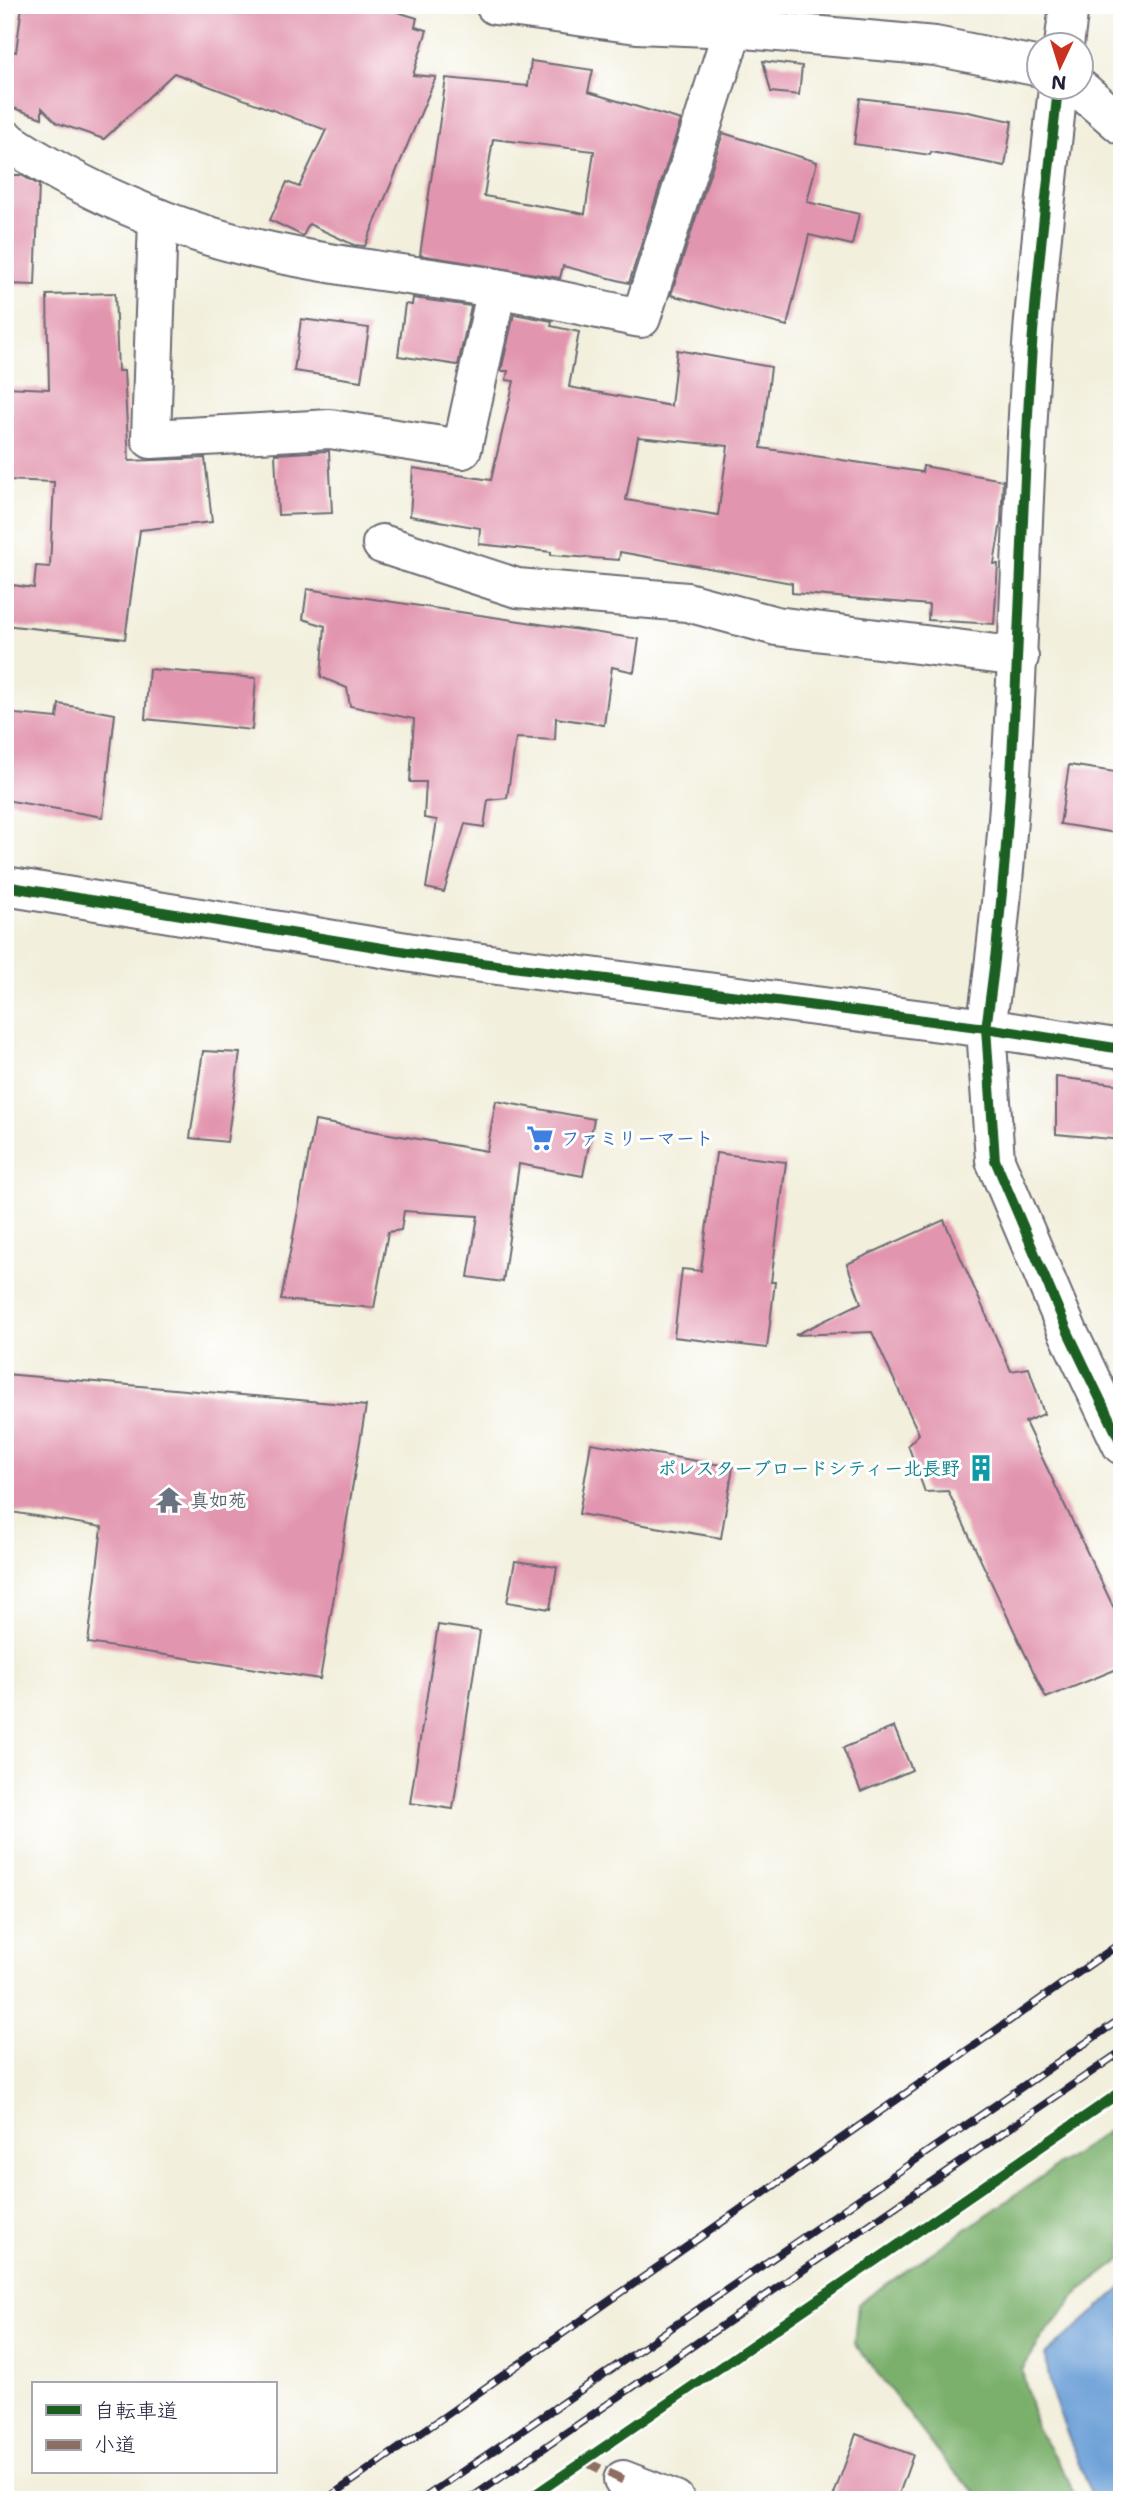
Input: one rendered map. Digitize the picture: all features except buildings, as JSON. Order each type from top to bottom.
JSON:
[{"type":"street","points":[[495,5],[638,24],[733,28],[935,46],[1026,64]]},
{"type":"street","points":[[1066,32],[1069,5]]},
{"type":"street","points":[[5,139],[42,164],[158,218],[255,249],[324,263],[497,288],[640,318],[733,28]]},
{"type":"street","points":[[1057,102],[1032,346],[1018,657],[998,946],[986,1028],[995,1160],[1068,1332],[1122,1445]]},
{"type":"street","points":[[1095,102],[1122,125]]},
{"type":"street","points":[[158,218],[151,439],[330,429],[462,449],[497,288]]},
{"type":"street","points":[[382,544],[517,588],[687,601],[776,626],[1018,657]]},
{"type":"street","points":[[5,886],[443,958],[986,1028],[1122,1049]]},
{"type":"street","points":[[623,2480],[675,2500]]},
{"type":"green space","points":[[1122,2121],[1122,2259],[1081,2290],[1044,2335],[1022,2370],[1036,2427],[1068,2479],[1075,2500],[985,2500],[951,2469],[854,2343],[858,2304]]},
{"type":"water","points":[[1122,2288],[1122,2500],[1093,2500],[1052,2394],[1045,2355]]},
{"type":"railway","points":[[325,2500],[1122,1942]]},
{"type":"railway","points":[[421,2500],[1122,2018]]},
{"type":"railway","points":[[468,2500],[1122,2051]]},
{"type":"marked path","points":[[584,2461],[623,2480]]},
{"type":"cycle path","points":[[1056,102],[1032,346],[1005,858],[986,1028],[1122,1049]]},
{"type":"cycle path","points":[[5,886],[443,958],[986,1028],[995,1160],[1068,1332],[1122,1445]]},
{"type":"cycle path","points":[[527,2500],[1122,2091]]},
{"type":"place","name":"ファミリーマート","points":[[540,1138]]},
{"type":"place","name":"ポレスターブロードシティー北長野","points":[[981,1468]]},
{"type":"place","name":"真如苑","points":[[169,1500]]}]
